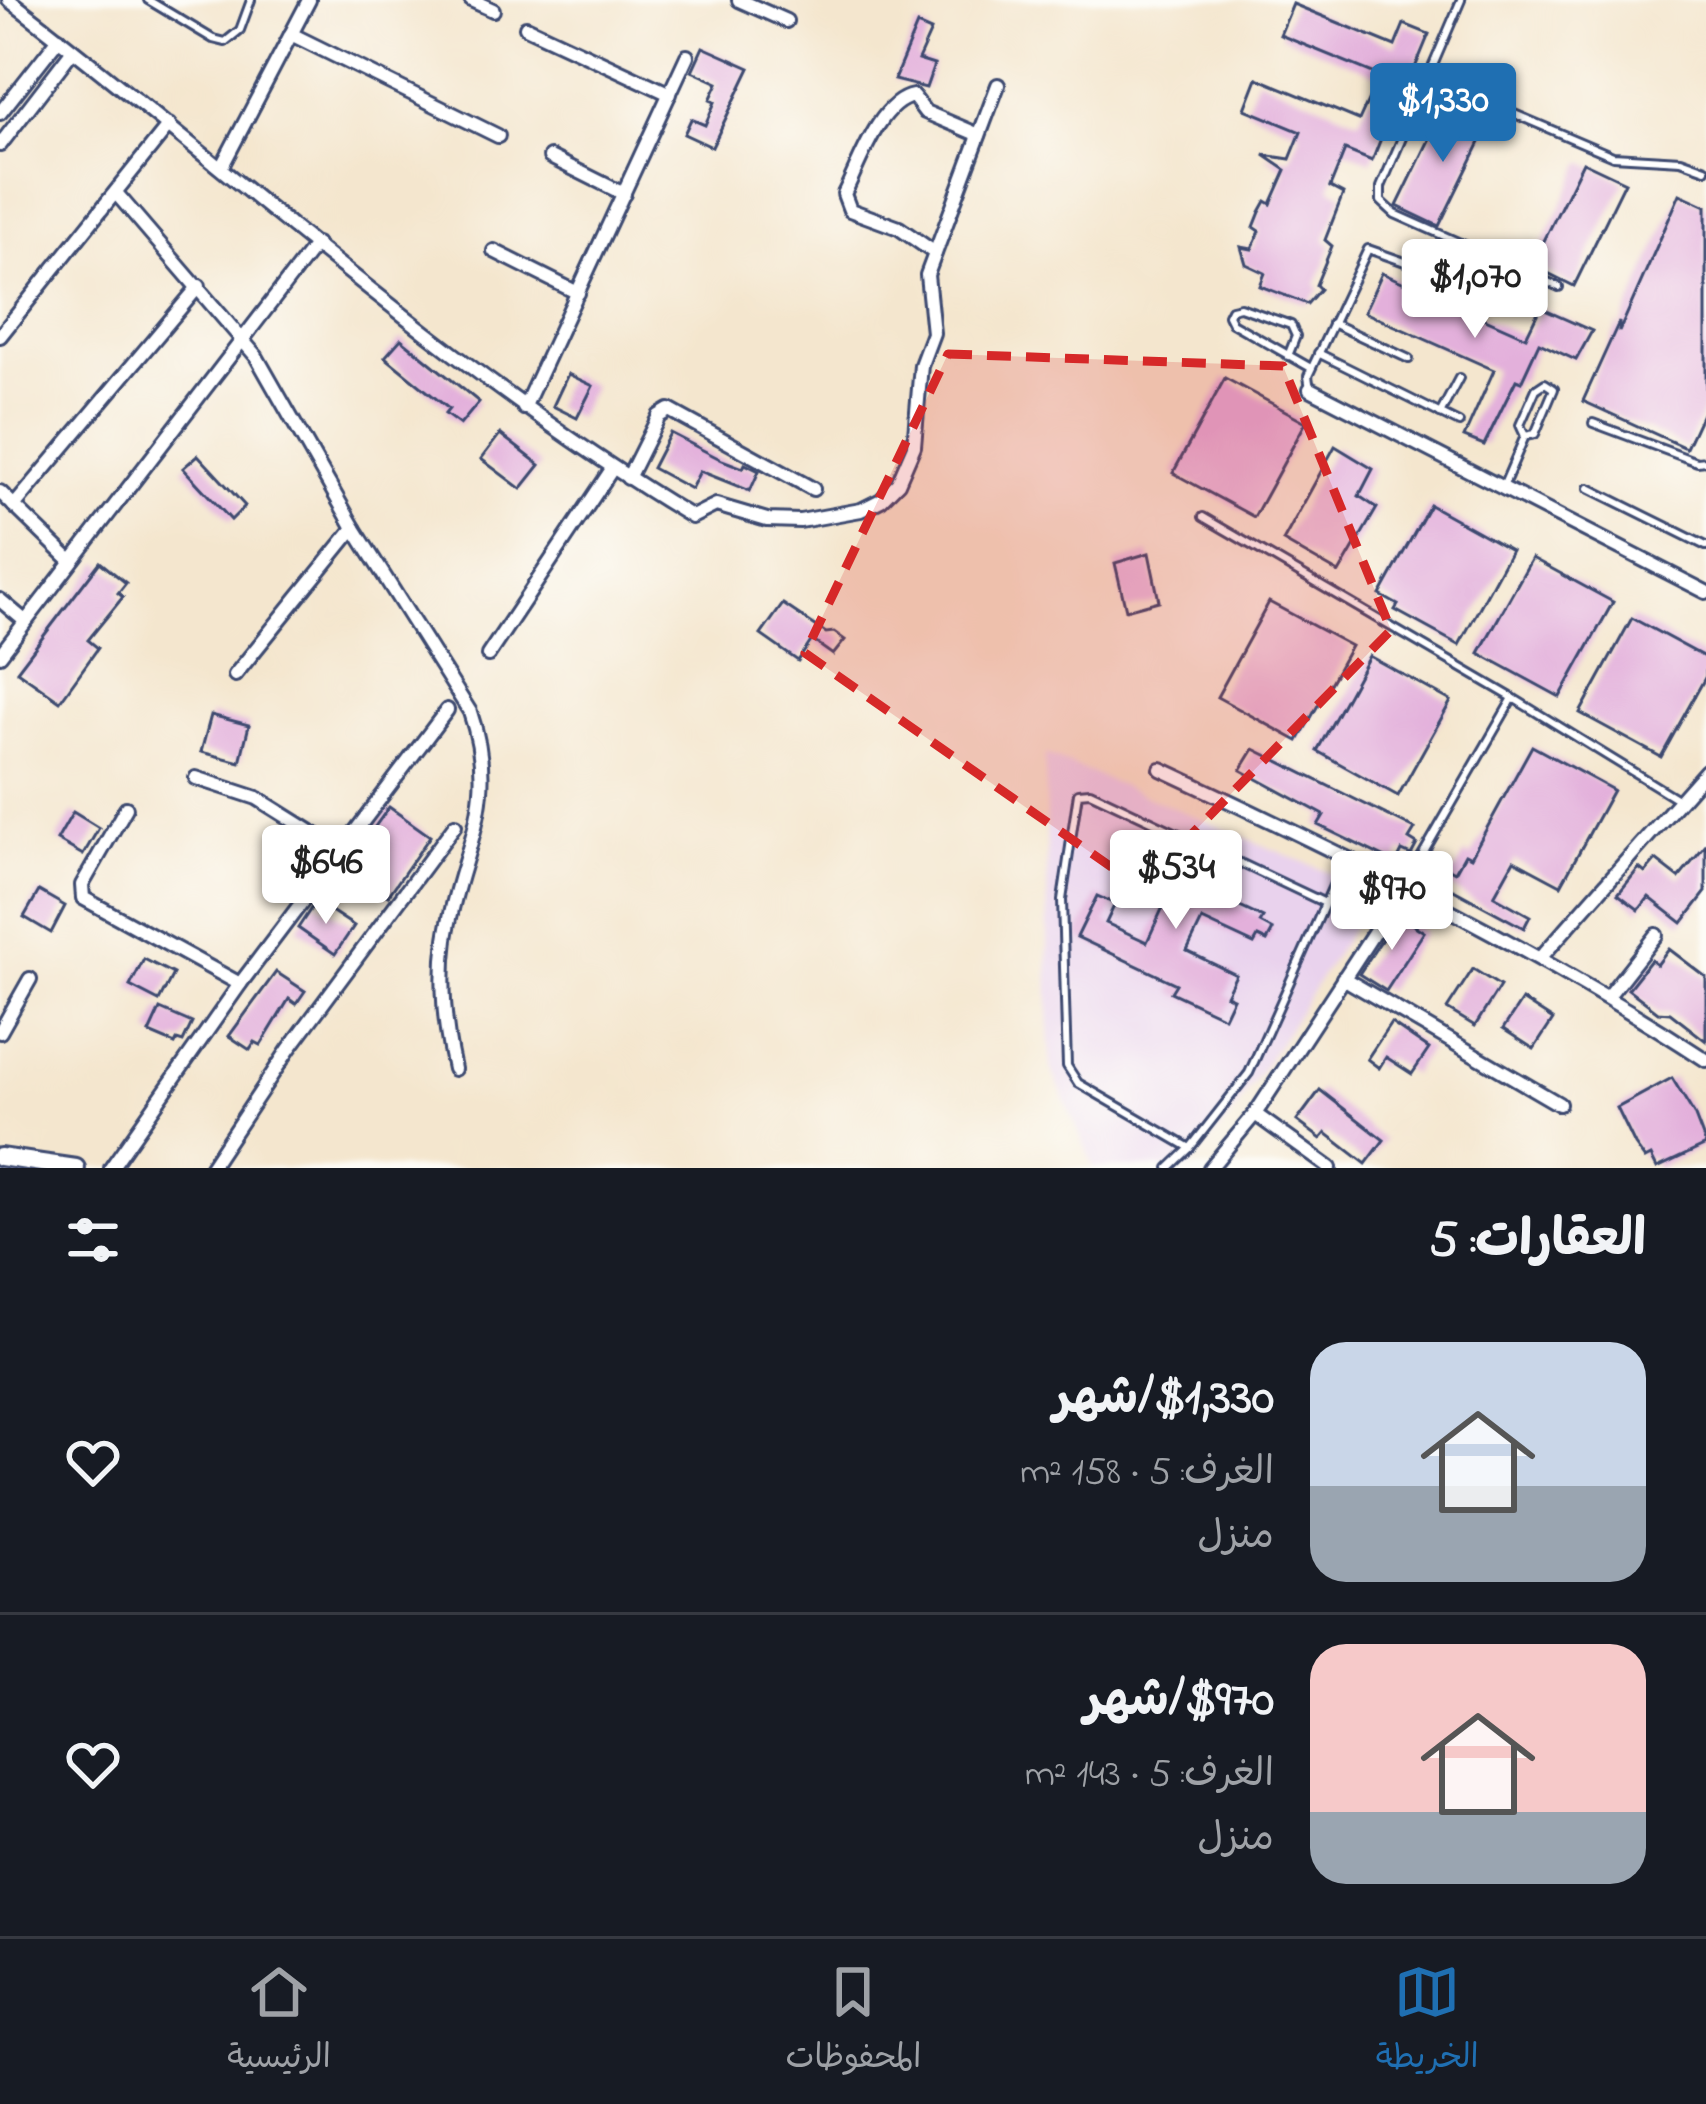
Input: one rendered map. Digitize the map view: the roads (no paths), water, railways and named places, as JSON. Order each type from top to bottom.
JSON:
[{"type":"street","points":[[9,0],[524,408],[692,517],[722,506],[766,520],[800,521],[851,513],[881,500],[905,472],[914,446],[921,365],[933,333],[927,286],[934,253],[998,85]]},
{"type":"street","points":[[222,166],[309,0]]},
{"type":"street","points":[[471,0],[493,10]]},
{"type":"street","points":[[740,0],[786,21]]},
{"type":"street","points":[[526,27],[670,94]]},
{"type":"street","points":[[291,34],[498,136]]},
{"type":"street","points":[[0,113],[59,38]]},
{"type":"street","points":[[0,145],[73,50]]},
{"type":"street","points":[[524,408],[687,56]]},
{"type":"street","points":[[934,253],[898,228],[850,210],[844,194],[882,117],[907,96],[915,98],[929,115],[979,135]]},
{"type":"street","points":[[0,336],[169,124]]},
{"type":"street","points":[[550,157],[624,194]]},
{"type":"street","points":[[116,193],[244,339],[354,528],[458,687],[480,740],[481,807],[453,909],[443,973],[444,1019],[454,1069]]},
{"type":"street","points":[[0,655],[316,244]]},
{"type":"street","points":[[494,251],[578,292]]},
{"type":"street","points":[[14,506],[199,286]]},
{"type":"street","points":[[1310,388],[1706,592]]},
{"type":"street","points":[[628,478],[658,416],[669,410],[814,489]]},
{"type":"street","points":[[488,655],[612,469]]},
{"type":"street","points":[[0,493],[71,561]]},
{"type":"street","points":[[235,675],[354,528]]},
{"type":"street","points":[[0,600],[25,621]]},
{"type":"street","points":[[112,1168],[240,984],[447,710]]},
{"type":"street","points":[[1161,769],[1405,885],[1541,957],[1706,1060]]},
{"type":"street","points":[[1541,957],[1706,771]]},
{"type":"street","points":[[196,778],[257,798],[340,850]]},
{"type":"street","points":[[126,808],[82,885],[83,898],[240,984]]},
{"type":"street","points":[[210,1168],[289,1049],[455,825]]},
{"type":"street","points":[[1210,1168],[1255,1114],[1405,885]]},
{"type":"street","points":[[1608,996],[1656,935]]},
{"type":"street","points":[[1343,978],[1559,1104]]},
{"type":"street","points":[[0,1032],[30,979]]},
{"type":"street","points":[[1255,1114],[1330,1168]]},
{"type":"street","points":[[0,1157],[76,1168]]},
{"type":"lane","points":[[148,0],[225,42],[240,30],[251,0]]},
{"type":"lane","points":[[1461,0],[1381,187],[1384,206],[1559,287]]},
{"type":"lane","points":[[1428,77],[1613,156],[1681,160],[1706,170]]},
{"type":"lane","points":[[1310,388],[1306,380],[1311,368],[1369,249],[1456,280]]},
{"type":"lane","points":[[1288,356],[1296,336],[1291,325],[1240,307],[1231,309],[1232,323],[1288,356],[1311,368]]},
{"type":"lane","points":[[1332,323],[1409,359]]},
{"type":"lane","points":[[1318,353],[1459,424]]},
{"type":"lane","points":[[1440,414],[1459,378]]},
{"type":"lane","points":[[1549,384],[1553,396],[1535,434],[1526,436],[1520,425],[1535,389],[1549,384]]},
{"type":"lane","points":[[1593,423],[1697,462],[1706,461]]},
{"type":"lane","points":[[1503,488],[1526,436]]},
{"type":"lane","points":[[1589,488],[1706,546]]},
{"type":"lane","points":[[1203,517],[1680,801]]},
{"type":"lane","points":[[1405,885],[1513,698]]},
{"type":"lane","points":[[1190,1148],[1078,1083],[1067,1066],[1062,900],[1078,793],[1090,792],[1325,903]]},
{"type":"lane","points":[[1168,1168],[1190,1148],[1249,1073],[1346,856]]}]
